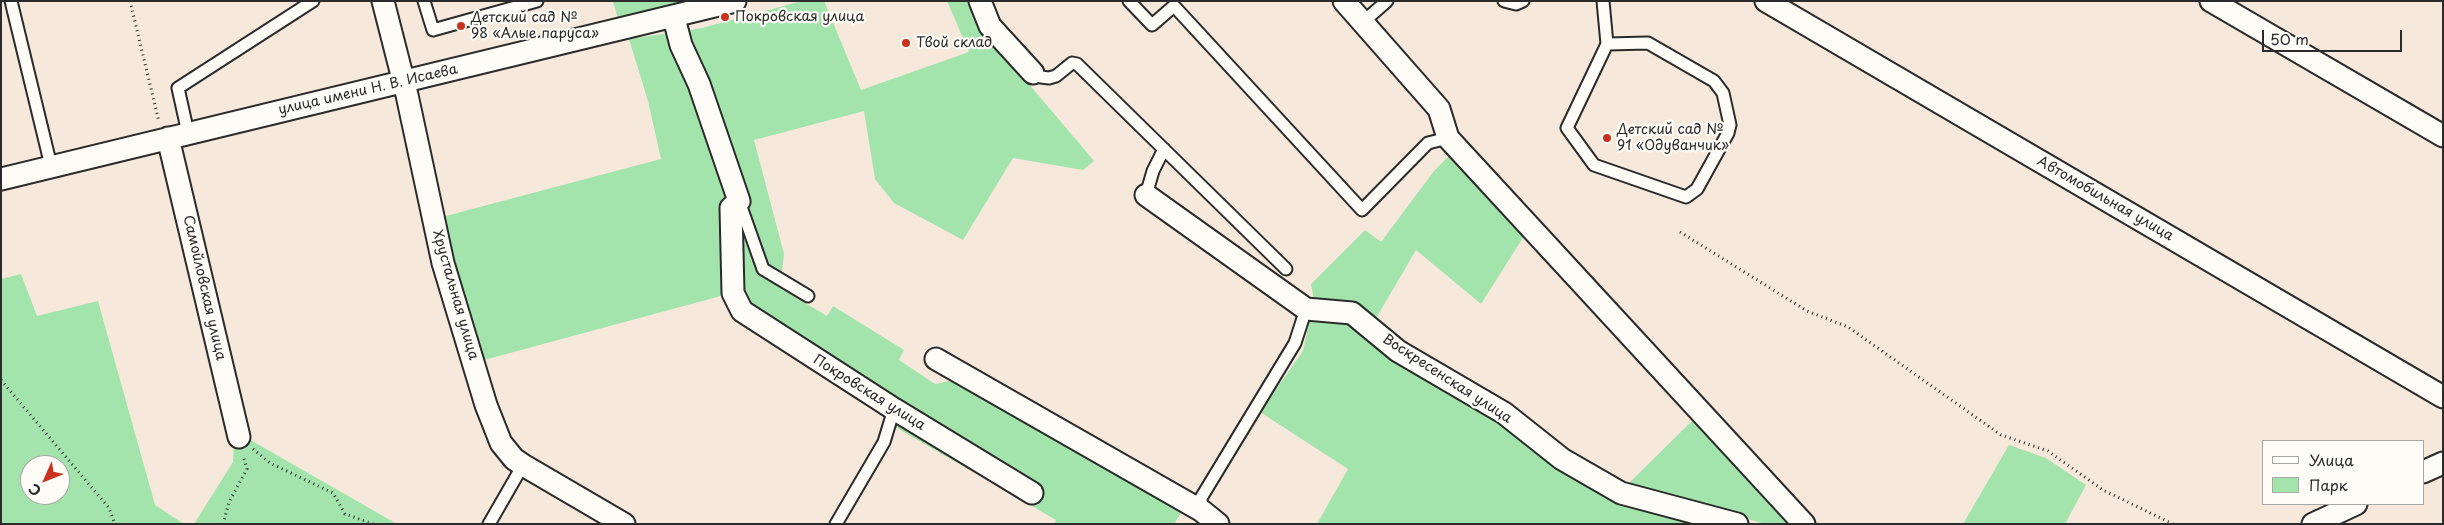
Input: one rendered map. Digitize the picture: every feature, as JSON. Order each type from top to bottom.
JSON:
[{"type":"street","name":"Хрустальная улица","points":[[383,1],[403,81],[443,263],[486,405],[502,443],[514,459],[523,465],[624,524]]},
{"type":"street","name":"улица имени Н. В. Исаева","points":[[1,179],[684,11],[736,1]]},
{"type":"street","points":[[980,1],[990,26],[1033,73]]},
{"type":"street","points":[[1344,1],[1439,109],[1448,138],[1804,524]]},
{"type":"street","name":"Автомобильная улица","points":[[1766,1],[2443,397]]},
{"type":"street","points":[[2211,1],[2443,136]]},
{"type":"street","points":[[684,11],[682,45],[699,84],[738,201]]},
{"type":"street","name":"Самойловская улица","points":[[178,136],[239,438]]},
{"type":"street","name":"Воскресенская улица","points":[[1146,195],[1306,308],[1352,313],[1398,351],[1504,413],[1562,459],[1620,493],[1737,524]]},
{"type":"street","name":"Покровская улица","points":[[738,201],[731,208],[733,293],[742,311],[894,409],[1032,492]]},
{"type":"street","points":[[936,359],[1210,517]]},
{"type":"street","points":[[2424,472],[2443,463]]},
{"type":"street","points":[[2313,524],[2354,505]]},
{"type":"lane","points":[[11,1],[51,166]]},
{"type":"lane","points":[[178,136],[178,88],[313,1]]},
{"type":"lane","points":[[424,1],[433,30],[537,1]]},
{"type":"lane","points":[[1129,1],[1152,25],[1174,6],[1362,210],[1428,143],[1448,138]]},
{"type":"lane","points":[[1363,22],[1387,1]]},
{"type":"lane","points":[[1504,1],[1516,4],[1523,1]]},
{"type":"lane","points":[[1603,1],[1607,44],[1567,128],[1594,166],[1686,197],[1697,189],[1728,133],[1730,125],[1723,93],[1714,81],[1648,44],[1607,44]]},
{"type":"lane","points":[[1033,73],[1041,78],[1049,78],[1056,76],[1072,63],[1077,64],[1286,269]]},
{"type":"lane","points":[[1146,195],[1153,172],[1164,149]]},
{"type":"lane","points":[[738,201],[763,269],[808,296]]},
{"type":"lane","points":[[1210,517],[1201,498],[1295,343],[1306,308]]},
{"type":"lane","points":[[836,524],[884,442],[894,409]]},
{"type":"lane","points":[[489,524],[523,465]]},
{"type":"path","points":[[130,1],[159,121],[178,136]]},
{"type":"path","points":[[1680,232],[1807,312],[1848,327],[2002,435],[2048,451],[2103,490],[2173,524]]},
{"type":"path","points":[[1,380],[109,508],[115,524]]},
{"type":"path","points":[[223,524],[230,502],[247,469],[239,438]]},
{"type":"path","points":[[239,438],[270,463],[333,493],[344,514],[373,524]]},
{"type":"green space","points":[[613,1],[700,1],[618,19]]},
{"type":"green space","points":[[802,1],[824,1],[861,90],[969,52],[947,1],[971,1],[985,32],[1094,161],[1083,170],[1013,158],[963,240],[894,203],[875,179],[864,111],[754,140],[784,254],[780,288],[827,316],[833,306],[904,350],[899,360],[935,384],[976,375],[1194,493],[1174,524],[1054,524],[1056,520],[895,427],[903,406],[777,324],[748,302],[742,288],[717,297],[484,360],[450,263],[442,217],[661,159],[648,101],[629,39],[702,28]]},
{"type":"green space","points":[[1450,155],[1524,236],[1481,304],[1416,250],[1375,320],[1314,301],[1311,284],[1365,230],[1381,242],[1434,171]]},
{"type":"green space","points":[[21,274],[37,316],[98,301],[155,505],[184,524],[1,524],[1,279]]},
{"type":"green space","points":[[1310,317],[1346,322],[1395,358],[1498,421],[1706,524],[1317,524],[1348,469],[1260,412],[1303,351]]},
{"type":"green space","points":[[1693,420],[1792,524],[1766,524],[1627,485]]},
{"type":"green space","points":[[247,438],[397,524],[194,524],[233,462],[234,439]]},
{"type":"green space","points":[[2009,445],[2046,458],[2086,485],[2065,524],[1963,524]]},
{"type":"place","name":"Покровская улица","points":[[725,17]]},
{"type":"place","name":"Детский сад № 98 «Алые паруса»","points":[[461,26]]},
{"type":"place","name":"Твой склад","points":[[906,43]]},
{"type":"place","name":"Детский сад № 91 «Одуванчик»","points":[[1607,138]]}]
